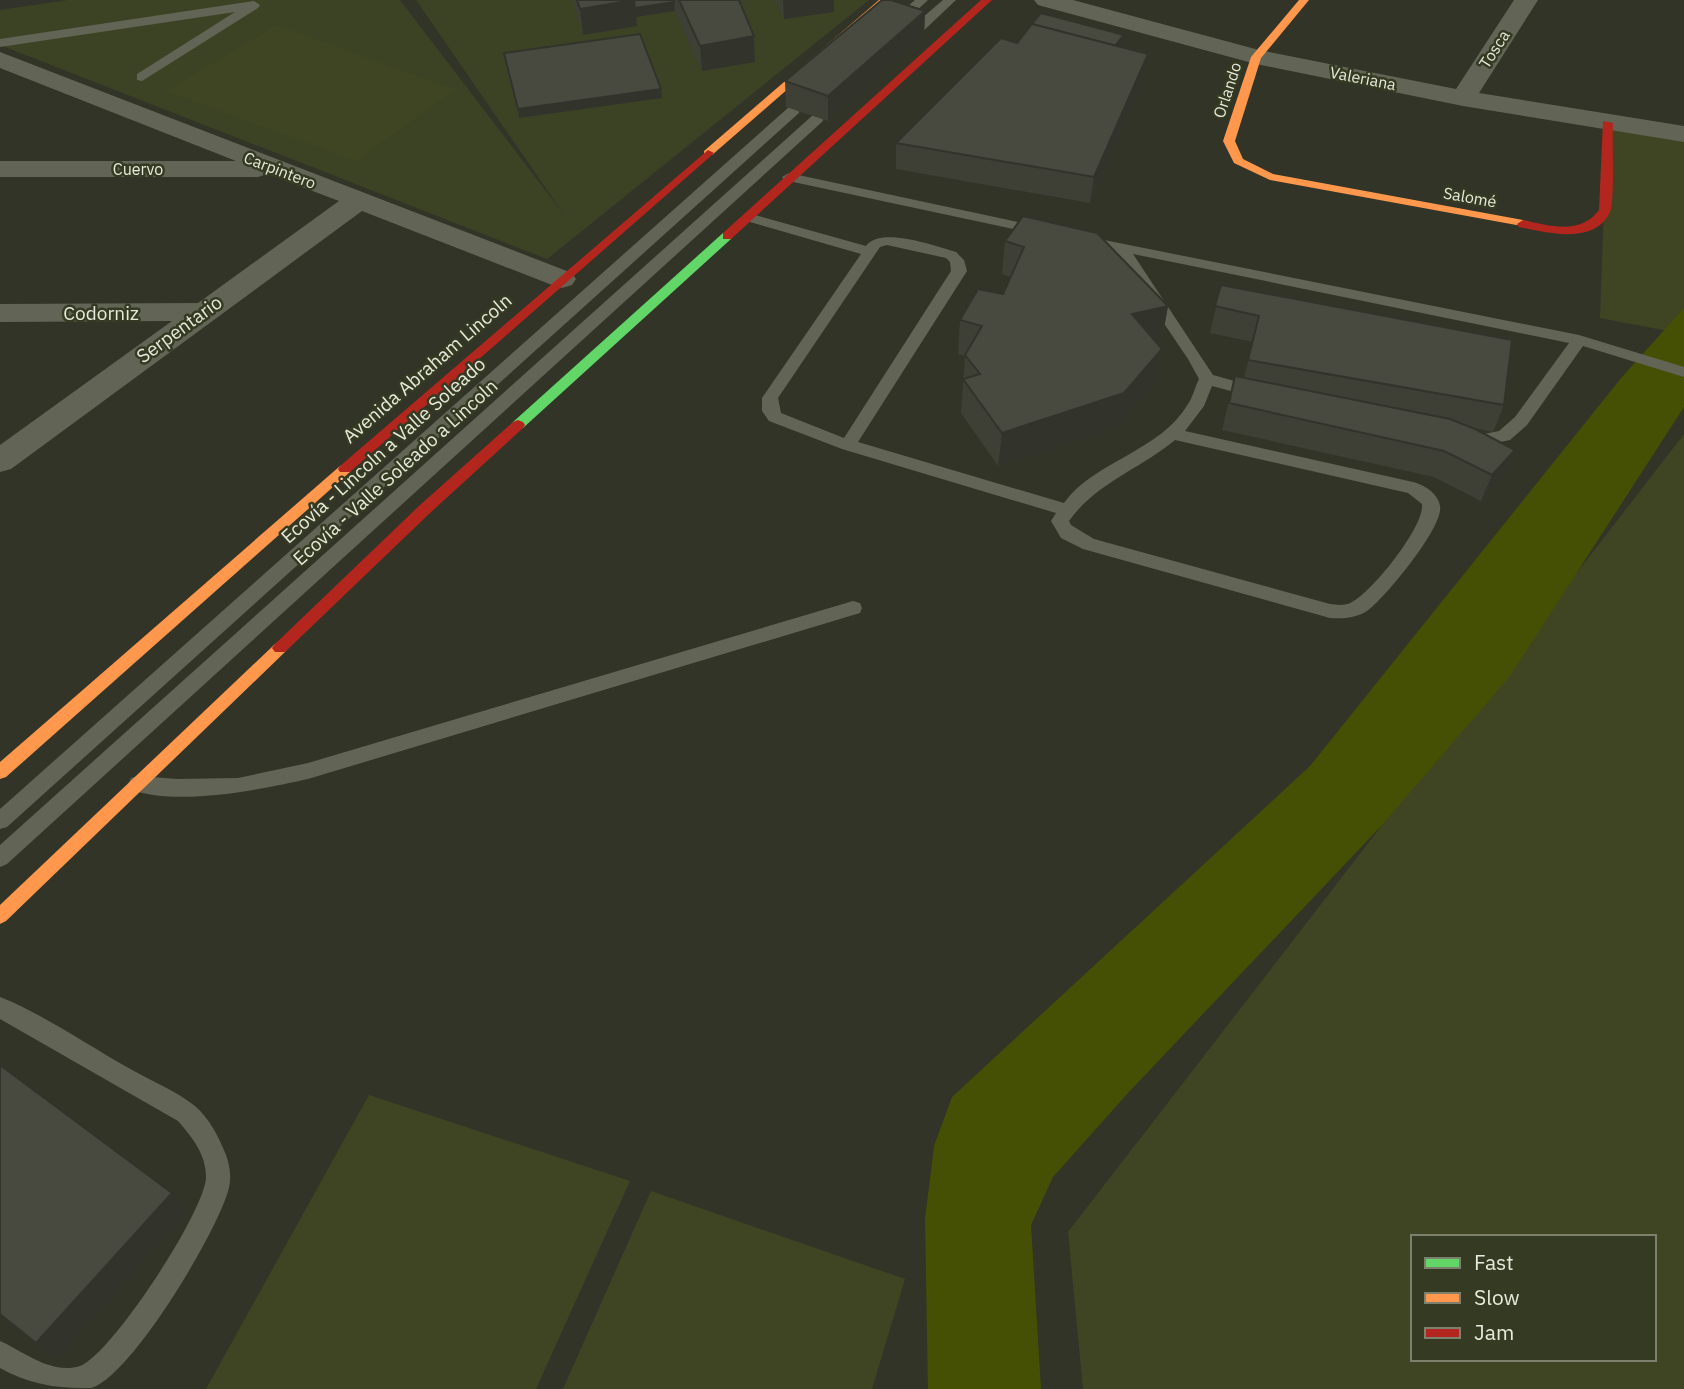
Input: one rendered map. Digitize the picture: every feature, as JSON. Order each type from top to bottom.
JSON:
[{"type":"main road","name":"Avenida Abraham Lincoln","points":[[0,772],[562,278],[886,0]]},
{"type":"main road","points":[[0,916],[425,509],[987,0]]},
{"type":"main road","name":"Orlando","points":[[1238,163],[1231,152],[1229,141],[1256,57],[1304,0]]},
{"type":"main road","name":"Salomé","points":[[1238,163],[1270,177],[1558,230],[1577,231],[1592,227],[1601,220],[1605,210],[1607,123]]},
{"type":"street","name":"Valeriana","points":[[1046,0],[1256,57],[1463,98],[1684,134]]},
{"type":"street","name":"Tosca","points":[[1463,98],[1526,0]]},
{"type":"street","name":"Carpintero","points":[[0,59],[276,169],[562,278]]},
{"type":"street","name":"Cuervo","points":[[0,169],[276,169]]},
{"type":"street","name":"Serpentario","points":[[0,461],[359,200]]},
{"type":"street","name":"Codorniz","points":[[0,313],[201,313]]},
{"type":"lane","points":[[892,26],[922,0]]},
{"type":"lane","points":[[914,33],[950,0]]},
{"type":"lane","points":[[0,43],[257,2]]},
{"type":"lane","points":[[142,77],[257,2]]},
{"type":"lane","name":"Ecovía - Lincoln a Valle Soleado","points":[[0,821],[794,110]]},
{"type":"lane","name":"Ecovía - Valle Soleado a Lincoln","points":[[0,858],[818,118]]},
{"type":"lane","points":[[789,177],[1121,248],[1579,340],[1684,372]]},
{"type":"lane","points":[[748,217],[869,251]]},
{"type":"lane","points":[[848,446],[960,271],[957,260],[951,256],[892,241],[877,242],[769,403],[775,417],[786,424],[848,446],[1066,510]]},
{"type":"lane","points":[[1121,248],[1196,358],[1207,379],[1202,399],[1173,434],[1138,460],[1111,474],[1066,510],[1060,521],[1063,529],[1079,541],[1340,612],[1360,607],[1368,600],[1407,553],[1432,514],[1428,499],[1413,488],[1173,434]]},
{"type":"lane","points":[[1450,440],[1484,442],[1504,436],[1521,421],[1579,340]]},
{"type":"lane","points":[[1207,379],[1268,396]]},
{"type":"lane","points":[[138,784],[177,787],[238,786],[308,771],[853,608]]},
{"type":"lane","points":[[0,1007],[186,1113],[209,1138],[217,1164],[218,1188],[206,1220],[118,1352],[92,1376],[70,1381],[45,1379],[0,1354]]},
{"type":"shaded area","points":[[0,0],[400,0],[565,216],[416,0],[869,0],[547,259],[0,45]]},
{"type":"shaded area","points":[[277,25],[455,90],[356,161],[166,91]]},
{"type":"shaded area","points":[[1607,123],[1684,135],[1684,334],[1600,318]]},
{"type":"shaded area","points":[[1684,308],[1684,407],[1510,676],[1382,825],[1128,1093],[1053,1177],[1031,1225],[1041,1389],[928,1389],[925,1219],[934,1146],[952,1097],[1310,766],[1622,377]]},
{"type":"shaded area","points":[[1684,434],[1684,1389],[1083,1389],[1068,1232]]},
{"type":"shaded area","points":[[369,1095],[630,1181],[536,1389],[206,1389]]},
{"type":"shaded area","points":[[651,1191],[905,1279],[872,1389],[563,1389]]},
{"type":"building","points":[[577,0],[634,0],[580,9]]},
{"type":"building","points":[[634,0],[674,0],[674,2],[635,8]]},
{"type":"building","points":[[679,0],[739,0],[754,36],[700,46]]},
{"type":"building","points":[[882,0],[891,0],[925,11],[828,96],[785,81]]},
{"type":"building","points":[[1041,13],[1124,35],[1115,46],[1032,24],[1021,37]]},
{"type":"building","points":[[1032,24],[1148,54],[1094,177],[896,143],[1001,38],[1017,43]]},
{"type":"building","points":[[640,34],[661,89],[518,109],[504,53]]},
{"type":"building","points":[[1023,216],[1097,233],[1168,306],[1132,314],[1162,349],[1124,393],[1002,433],[963,379],[980,374],[965,355],[982,326],[960,320],[978,289],[1003,294],[1024,247],[1005,241]]},
{"type":"building","points":[[1221,285],[1512,340],[1504,405],[1248,360],[1259,316],[1215,306]]},
{"type":"building","points":[[1235,376],[1450,419],[1515,450],[1492,475],[1444,451],[1229,403]]},
{"type":"building","points":[[0,1065],[172,1193],[36,1343],[0,1314]]},
{"type":"traffic: fast","points":[[518,425],[727,236]]},
{"type":"traffic: slow","points":[[708,153],[885,0]]},
{"type":"traffic: slow","points":[[1304,0],[1256,57],[1229,141],[1238,161],[1270,177],[1523,224]]},
{"type":"traffic: slow","points":[[0,772],[345,469]]},
{"type":"traffic: slow","points":[[0,916],[280,648]]},
{"type":"traffic: jam","points":[[727,236],[987,0]]},
{"type":"traffic: jam","points":[[1523,224],[1568,230],[1589,226],[1598,220],[1605,210],[1607,123]]},
{"type":"traffic: jam","points":[[345,469],[708,153]]},
{"type":"traffic: jam","points":[[280,648],[425,509],[518,425]]}]
